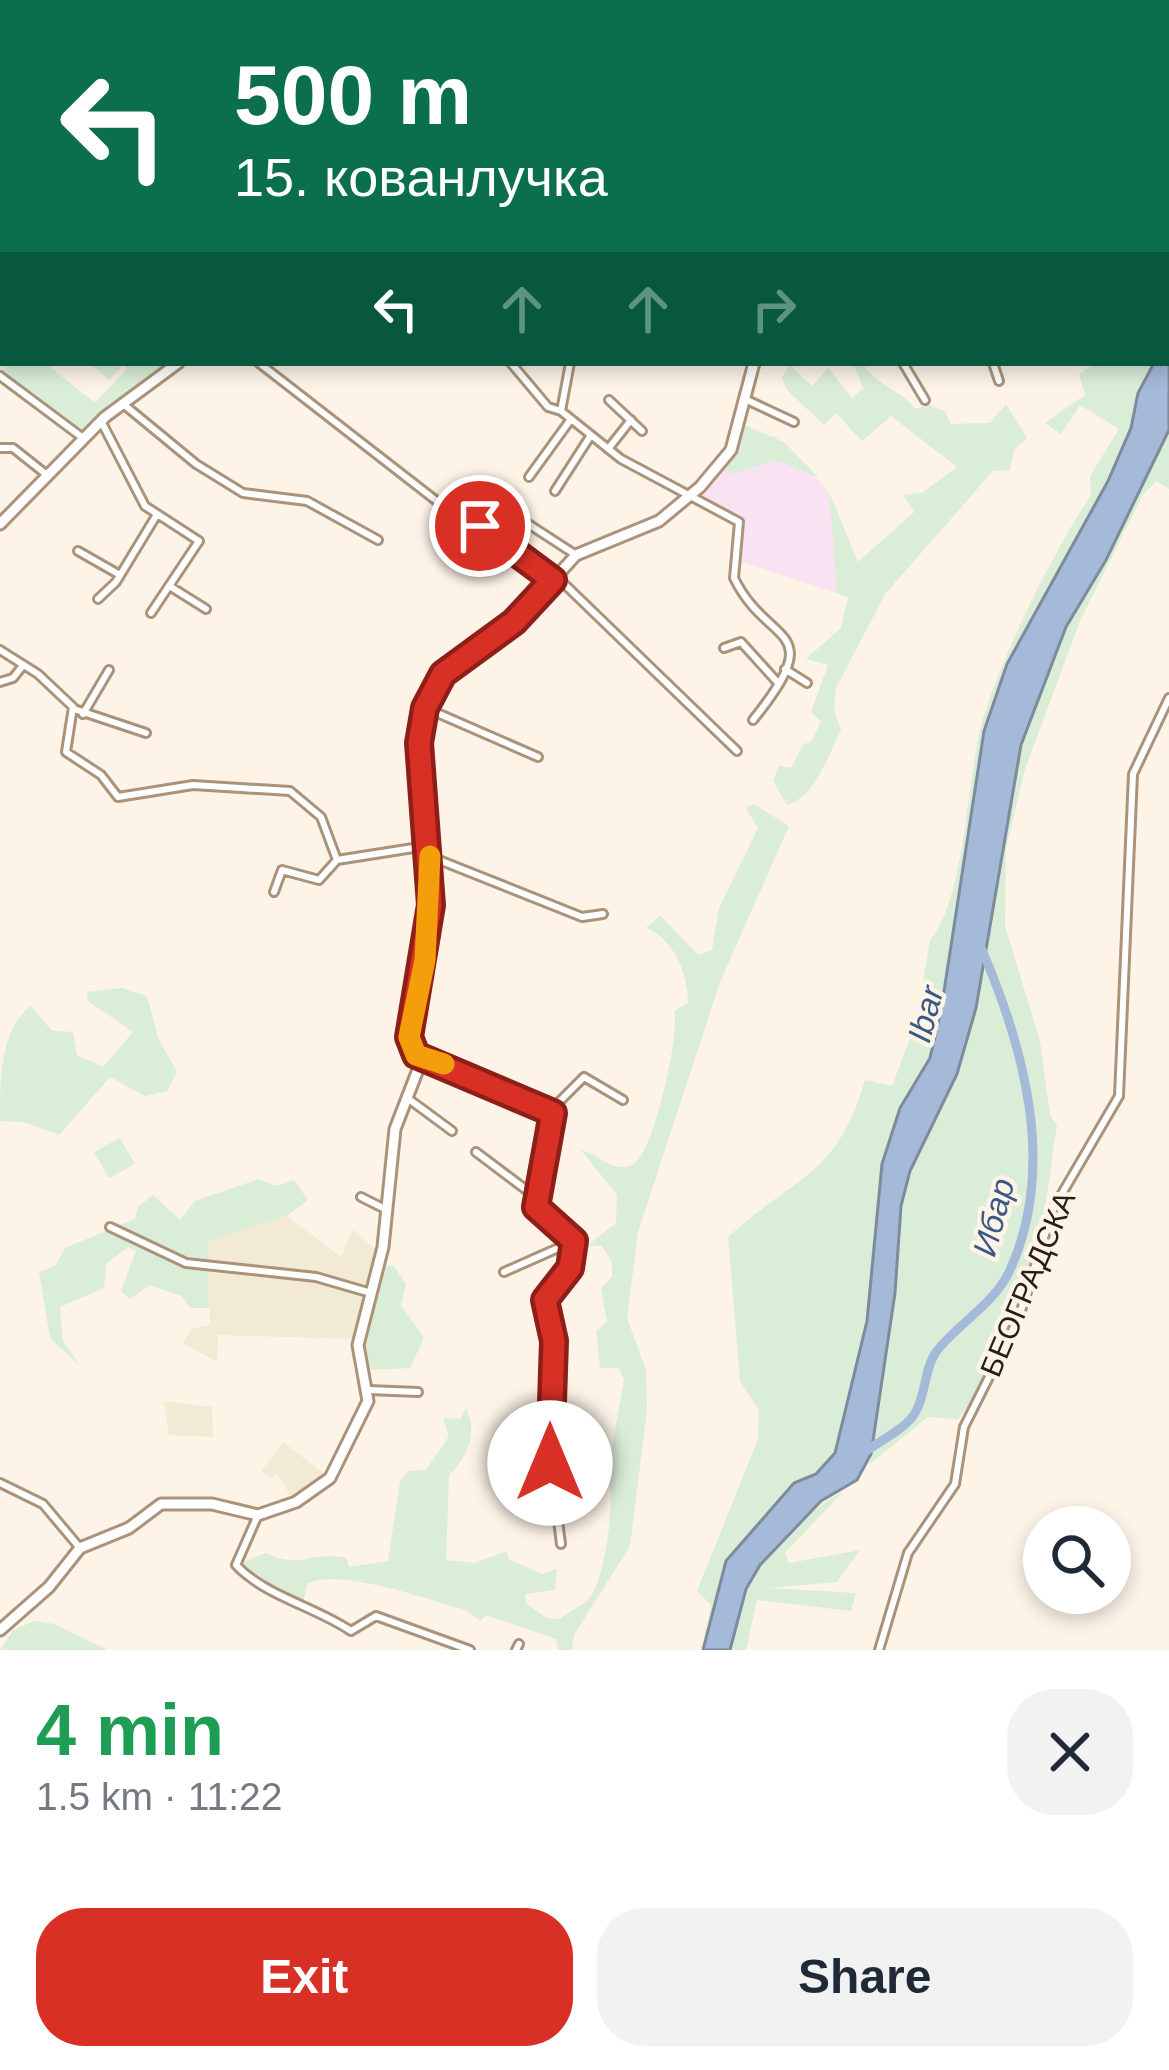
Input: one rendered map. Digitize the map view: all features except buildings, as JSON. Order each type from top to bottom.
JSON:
[{"type":"street","points":[[2,520],[103,419],[174,366]]},
{"type":"street","points":[[263,366],[443,506],[459,510],[554,578],[737,751]]},
{"type":"street","points":[[514,366],[548,406],[608,449],[739,521],[734,578],[757,609],[789,638],[779,684],[753,720]]},
{"type":"street","points":[[561,411],[569,366]]},
{"type":"street","points":[[0,1630],[49,1587],[80,1548],[129,1528],[171,1501],[258,1515],[296,1502],[330,1478],[369,1390],[358,1346],[387,1210],[395,1129],[419,1066],[409,1037],[427,941],[429,851],[419,743],[425,708],[443,674],[514,622],[576,555],[659,521],[693,495],[731,449],[753,366]]},
{"type":"street","points":[[905,366],[925,400]]},
{"type":"street","points":[[994,366],[998,381]]},
{"type":"street","points":[[0,376],[82,438]]},
{"type":"street","points":[[609,400],[642,430]]},
{"type":"street","points":[[747,400],[794,422]]},
{"type":"street","points":[[122,403],[196,464],[243,493],[307,502],[378,540]]},
{"type":"street","points":[[103,419],[140,500],[156,516],[199,541],[152,614]]},
{"type":"street","points":[[529,478],[571,419]]},
{"type":"street","points":[[608,449],[631,420]]},
{"type":"street","points":[[555,491],[591,435]]},
{"type":"street","points":[[0,448],[14,448],[47,475]]},
{"type":"street","points":[[98,599],[120,575],[156,516]]},
{"type":"street","points":[[516,516],[576,555]]},
{"type":"street","points":[[78,551],[120,575]]},
{"type":"street","points":[[171,586],[206,609]]},
{"type":"street","points":[[724,648],[741,642],[779,684]]},
{"type":"street","points":[[0,650],[21,668],[38,674],[74,709],[146,733]]},
{"type":"street","points":[[0,682],[14,678],[21,668]]},
{"type":"street","points":[[785,669],[807,683]]},
{"type":"street","points":[[83,714],[109,670]]},
{"type":"street","name":"БЕОГРАДСКА","points":[[880,1645],[908,1553],[955,1484],[964,1427],[1019,1317],[1053,1209],[1119,1096],[1132,774],[1169,698]]},
{"type":"street","points":[[425,708],[538,757]]},
{"type":"street","points":[[74,709],[66,752],[100,775],[118,797],[193,785],[290,790],[321,818],[337,860]]},
{"type":"street","points":[[274,892],[282,870],[319,880],[337,860],[429,851],[582,917],[603,914]]},
{"type":"street","points":[[416,1055],[551,1110]]},
{"type":"street","points":[[574,1241],[540,1213],[537,1198],[551,1110],[584,1077],[623,1100]]},
{"type":"street","points":[[406,1097],[452,1131]]},
{"type":"street","points":[[476,1152],[537,1198]]},
{"type":"street","points":[[361,1197],[387,1210]]},
{"type":"street","points":[[110,1227],[186,1263],[316,1277],[370,1293]]},
{"type":"street","points":[[504,1272],[574,1241]]},
{"type":"street","points":[[561,1544],[548,1443],[554,1341],[545,1300],[570,1268],[574,1241]]},
{"type":"street","points":[[369,1390],[418,1392]]},
{"type":"street","points":[[0,1483],[43,1504],[80,1548]]},
{"type":"street","points":[[258,1515],[236,1565],[247,1577],[321,1611],[351,1631],[376,1616],[470,1650]]},
{"type":"street","points":[[880,1645],[894,1650]]},
{"type":"shaded area","points":[[775,436],[829,492],[839,556],[837,593],[733,559],[739,522],[693,495],[717,468]]},
{"type":"shaded area","points":[[287,1216],[341,1257],[353,1230],[381,1254],[359,1339],[218,1335],[217,1362],[183,1343],[191,1329],[210,1325],[207,1241]]},
{"type":"shaded area","points":[[164,1401],[212,1407],[213,1437],[169,1435]]},
{"type":"shaded area","points":[[283,1442],[329,1477],[292,1498],[277,1473],[271,1478],[261,1471]]},
{"type":"green space","points":[[0,366],[49,366],[95,403],[127,369],[124,366],[174,366],[83,438],[0,376]]},
{"type":"green space","points":[[93,366],[122,366],[109,380]]},
{"type":"green space","points":[[791,366],[812,386],[828,368],[852,398],[863,388],[854,366],[865,366],[916,409],[929,405],[945,411],[951,424],[990,423],[1006,404],[1027,438],[1014,450],[1010,470],[993,471],[885,594],[836,688],[834,710],[841,730],[813,785],[787,805],[773,781],[779,766],[791,768],[821,721],[811,712],[828,665],[806,659],[841,628],[848,598],[837,593],[829,492],[858,562],[914,512],[903,495],[922,493],[957,467],[891,416],[862,441],[836,413],[824,425],[787,390],[782,378]]},
{"type":"green space","points":[[1091,366],[1152,366],[1138,393],[1131,428],[1108,481],[1007,664],[984,731],[941,1011],[930,1058],[901,1108],[882,1164],[867,1321],[835,1453],[816,1474],[794,1484],[726,1561],[701,1650],[711,1605],[697,1591],[758,1439],[759,1410],[740,1381],[728,1237],[827,1156],[854,1112],[865,1080],[892,1086],[917,1020],[930,940],[951,896],[983,719],[1030,604],[1091,495],[1090,476],[1119,429],[1080,405],[1061,434],[1045,423],[1085,395],[1079,374]]},
{"type":"green space","points":[[740,423],[785,443],[819,478],[775,460],[733,474],[718,467]]},
{"type":"green space","points":[[1169,430],[1169,489],[1156,481],[1142,496],[1080,621],[1025,769],[1006,848],[1005,926],[1040,1041],[1050,1115],[1057,1125],[1035,1256],[1026,1281],[997,1325],[986,1375],[958,1419],[928,1417],[870,1464],[900,1206],[910,1171],[957,1074],[976,1009],[1021,745],[1066,627],[1106,560]]},
{"type":"green space","points":[[754,804],[789,826],[720,982],[638,1232],[627,1318],[646,1370],[647,1410],[630,1546],[574,1635],[572,1650],[558,1650],[556,1639],[486,1615],[480,1621],[467,1611],[362,1582],[307,1584],[303,1603],[236,1565],[266,1553],[289,1560],[346,1558],[349,1567],[388,1561],[400,1482],[408,1471],[426,1470],[449,1436],[443,1418],[460,1419],[466,1408],[471,1436],[466,1453],[449,1475],[446,1560],[475,1563],[507,1551],[508,1559],[542,1574],[557,1569],[555,1590],[525,1594],[526,1603],[546,1618],[560,1619],[591,1596],[608,1535],[607,1474],[624,1380],[619,1368],[600,1368],[596,1331],[607,1322],[601,1288],[612,1277],[612,1262],[602,1246],[587,1246],[616,1223],[617,1195],[581,1150],[620,1167],[634,1164],[642,1155],[664,1090],[674,1041],[674,1011],[688,1003],[677,958],[664,940],[646,928],[660,915],[698,955],[712,950],[719,908],[758,828],[746,808]]},
{"type":"green space","points":[[122,988],[147,996],[158,1038],[177,1072],[167,1091],[145,1096],[110,1077],[59,1135],[24,1122],[0,1121],[4,1057],[21,1016],[31,1006],[52,1031],[73,1032],[77,1055],[103,1067],[133,1032],[88,1001],[87,992]]},
{"type":"green space","points":[[120,1138],[135,1164],[109,1178],[94,1152]]},
{"type":"green space","points":[[259,1179],[275,1186],[294,1180],[308,1200],[287,1216],[208,1241],[209,1308],[191,1308],[181,1296],[150,1285],[130,1299],[121,1291],[136,1251],[128,1247],[106,1264],[104,1288],[60,1307],[63,1341],[80,1366],[50,1338],[39,1272],[55,1266],[65,1248],[135,1219],[138,1207],[153,1195],[180,1220],[195,1201]]},
{"type":"green space","points":[[381,1265],[394,1266],[406,1284],[401,1305],[424,1338],[410,1368],[366,1370],[362,1347]]},
{"type":"green space","points":[[843,1492],[785,1553],[789,1563],[860,1550],[837,1582],[769,1588],[856,1593],[851,1611],[757,1600],[746,1650],[730,1650],[742,1600],[755,1573],[804,1519]]},
{"type":"green space","points":[[34,1621],[54,1624],[108,1650],[0,1650],[13,1630]]},
{"type":"water","points":[[1152,366],[1169,366],[1169,430],[1106,560],[1066,627],[1021,745],[976,1008],[957,1074],[910,1171],[901,1206],[895,1293],[871,1454],[857,1480],[821,1501],[760,1565],[746,1589],[730,1650],[703,1650],[726,1561],[794,1483],[816,1474],[835,1453],[867,1321],[882,1164],[900,1108],[930,1058],[941,1011],[984,731],[1007,664],[1108,481],[1131,428],[1138,393]]},
{"type":"waterway","name":"Ибар","points":[[865,1452],[911,1419],[936,1352],[1003,1282],[1024,1231],[1033,1149],[1029,1108],[1011,1027],[982,950]]},
{"type":"slow traffic","points":[[430,856],[425,960],[409,1037],[416,1055],[444,1064]]},
{"type":"route","points":[[480,526],[553,580],[514,622],[443,674],[425,708],[419,743],[431,905],[409,1037],[416,1055],[553,1113],[536,1207],[574,1241],[575,1255],[545,1300],[554,1341],[550,1463]]},
{"type":"water label","name":"Ibar","points":[[925,1014]]}]
